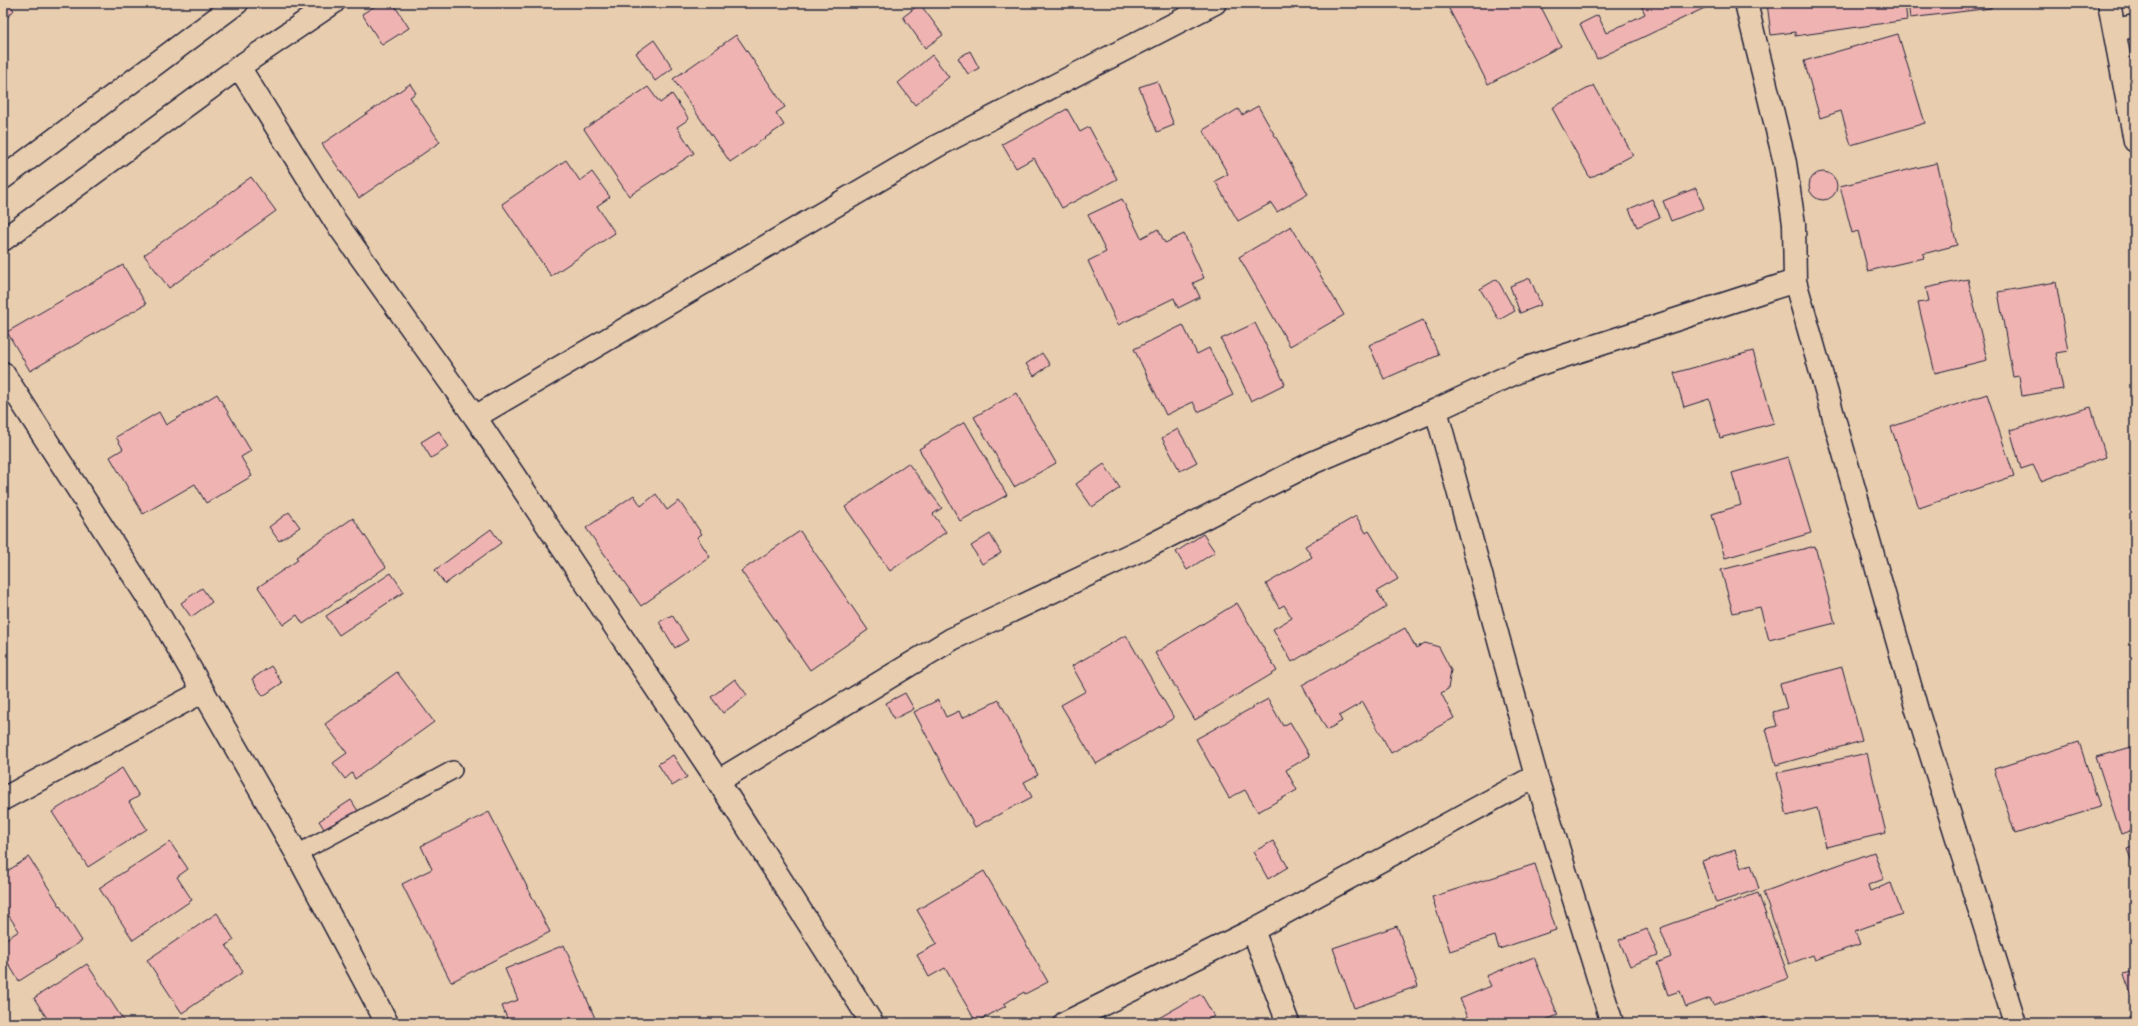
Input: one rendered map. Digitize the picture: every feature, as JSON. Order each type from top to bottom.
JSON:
[{"type":"street","points":[[3,178],[237,3]]},
{"type":"street","points":[[3,240],[239,68],[333,3]]},
{"type":"street","points":[[475,417],[937,146],[1215,3]]},
{"type":"street","points":[[1746,3],[1785,163],[1794,224],[1795,281],[1917,710],[2015,1023]]},
{"type":"street","points":[[2109,3],[2125,28],[2135,141]]},
{"type":"street","points":[[239,68],[335,221],[475,417],[718,781],[872,1023]]},
{"type":"street","points":[[718,781],[952,639],[1151,545],[1312,463],[1436,410],[1524,369],[1795,281]]},
{"type":"street","points":[[3,373],[161,618],[202,692],[297,854],[387,1023]]},
{"type":"street","points":[[1436,410],[1536,776],[1612,1023]]},
{"type":"street","points":[[3,799],[202,692]]},
{"type":"street","points":[[1065,1023],[1253,930],[1536,776]]},
{"type":"street","points":[[1253,930],[1288,1023]]},
{"type":"lane","points":[[297,854],[453,770]]},
{"type":"building","points":[[3,3],[7,3],[14,10],[3,22]]},
{"type":"building","points":[[380,3],[393,3],[409,28],[382,45],[362,14]]},
{"type":"building","points":[[1446,3],[1539,3],[1561,46],[1488,84]]},
{"type":"building","points":[[1640,3],[1713,4],[1597,59],[1580,24],[1598,15],[1606,33],[1645,14]]},
{"type":"building","points":[[1767,3],[1905,3],[1907,20],[1795,36],[1795,32],[1771,35]]},
{"type":"building","points":[[1908,3],[1991,3],[1991,8],[1910,18]]},
{"type":"building","points":[[920,4],[943,35],[925,48],[903,17]]},
{"type":"building","points":[[1898,34],[1925,123],[1851,145],[1841,111],[1820,118],[1804,61]]},
{"type":"building","points":[[736,35],[785,107],[776,113],[784,125],[730,162],[673,79]]},
{"type":"building","points":[[654,40],[673,68],[655,81],[636,53]]},
{"type":"building","points":[[970,51],[979,68],[968,74],[958,58]]},
{"type":"building","points":[[932,55],[949,77],[915,105],[898,83]]},
{"type":"building","points":[[1157,81],[1174,125],[1157,132],[1139,87]]},
{"type":"building","points":[[410,84],[416,93],[410,97],[440,142],[359,198],[322,144]]},
{"type":"building","points":[[1594,85],[1633,155],[1590,178],[1552,108]]},
{"type":"building","points":[[648,87],[660,103],[672,94],[689,119],[677,127],[694,153],[629,196],[584,129]]},
{"type":"building","points":[[1258,106],[1308,194],[1277,212],[1271,203],[1238,221],[1215,181],[1228,174],[1203,130],[1238,109],[1242,115]]},
{"type":"building","points":[[1067,109],[1080,132],[1089,127],[1117,179],[1062,208],[1034,158],[1016,168],[1002,144]]},
{"type":"building","points":[[566,160],[580,181],[592,172],[610,197],[597,206],[615,233],[551,276],[502,204]]},
{"type":"building","points":[[1937,163],[1957,245],[1923,254],[1924,258],[1868,271],[1858,231],[1852,233],[1840,186]]},
{"type":"building","points":[[1823,172],[1833,176],[1837,186],[1833,196],[1823,200],[1813,196],[1809,186],[1813,176]]},
{"type":"building","points":[[251,177],[276,211],[169,288],[144,255]]},
{"type":"building","points":[[1696,188],[1704,208],[1671,221],[1663,201]]},
{"type":"building","points":[[1122,199],[1141,238],[1158,229],[1165,243],[1184,234],[1204,278],[1193,283],[1200,297],[1178,308],[1174,298],[1118,325],[1088,261],[1106,252],[1088,215]]},
{"type":"building","points":[[1652,199],[1660,217],[1637,227],[1629,209]]},
{"type":"building","points":[[1291,226],[1344,315],[1290,346],[1239,257]]},
{"type":"building","points":[[123,265],[146,304],[30,371],[7,332]]},
{"type":"building","points":[[1530,278],[1541,305],[1520,313],[1510,286]]},
{"type":"building","points":[[1497,279],[1515,311],[1499,320],[1480,289]]},
{"type":"building","points":[[1968,279],[1987,360],[1935,373],[1918,303],[1929,301],[1926,288]]},
{"type":"building","points":[[2056,282],[2068,351],[2056,353],[2063,389],[2022,396],[2019,376],[2013,377],[1998,292]]},
{"type":"building","points":[[1423,320],[1439,355],[1384,379],[1369,345]]},
{"type":"building","points":[[1255,323],[1285,384],[1251,401],[1221,339]]},
{"type":"building","points":[[1183,325],[1197,354],[1209,348],[1233,395],[1198,412],[1193,402],[1166,415],[1134,349]]},
{"type":"building","points":[[1753,351],[1774,423],[1720,438],[1709,399],[1684,407],[1674,373]]},
{"type":"building","points":[[1042,353],[1050,365],[1034,376],[1026,364]]},
{"type":"building","points":[[1016,393],[1056,463],[1014,487],[974,417]]},
{"type":"building","points":[[217,394],[251,451],[241,457],[252,476],[206,503],[195,484],[143,514],[110,457],[123,449],[116,437],[159,412],[166,425]]},
{"type":"building","points":[[1987,394],[2014,476],[1919,508],[1891,427]]},
{"type":"building","points":[[2091,407],[2106,457],[2041,481],[2033,465],[2021,469],[2010,430]]},
{"type":"building","points":[[965,422],[1007,495],[960,521],[919,449]]},
{"type":"building","points":[[1178,429],[1197,462],[1180,471],[1162,438]]},
{"type":"building","points":[[439,431],[449,447],[431,458],[421,442]]},
{"type":"building","points":[[1788,457],[1811,533],[1725,558],[1712,514],[1741,505],[1732,473]]},
{"type":"building","points":[[908,463],[942,508],[933,514],[946,532],[890,571],[845,507]]},
{"type":"building","points":[[1104,464],[1120,488],[1092,507],[1076,484]]},
{"type":"building","points":[[656,494],[667,510],[679,501],[702,534],[697,537],[710,557],[641,606],[586,528],[634,495],[641,506]]},
{"type":"building","points":[[289,512],[300,527],[279,541],[269,527]]},
{"type":"building","points":[[1356,516],[1366,533],[1369,531],[1398,579],[1377,591],[1387,607],[1292,662],[1273,629],[1292,618],[1284,605],[1279,608],[1266,584],[1312,557],[1305,546]]},
{"type":"building","points":[[353,518],[386,567],[303,624],[297,615],[283,625],[258,587],[298,560],[296,557]]},
{"type":"building","points":[[491,529],[501,543],[445,584],[435,570]]},
{"type":"building","points":[[800,531],[868,630],[810,670],[741,571]]},
{"type":"building","points":[[990,534],[1001,553],[982,564],[971,546]]},
{"type":"building","points":[[1203,534],[1215,552],[1187,570],[1176,552]]},
{"type":"building","points":[[1815,546],[1835,623],[1769,640],[1760,607],[1733,613],[1721,570]]},
{"type":"building","points":[[391,573],[404,592],[339,635],[326,616]]},
{"type":"building","points":[[202,588],[212,602],[191,617],[181,603]]},
{"type":"building","points":[[1237,603],[1277,671],[1195,720],[1155,653]]},
{"type":"building","points":[[672,615],[688,640],[675,648],[659,622]]},
{"type":"building","points":[[1405,628],[1416,648],[1425,643],[1439,647],[1451,670],[1448,689],[1441,693],[1454,718],[1391,753],[1363,702],[1339,716],[1342,721],[1327,730],[1302,685]]},
{"type":"building","points":[[1126,635],[1174,718],[1096,764],[1061,705],[1086,691],[1072,666]]},
{"type":"building","points":[[271,666],[282,683],[263,696],[252,679]]},
{"type":"building","points":[[1842,667],[1862,741],[1776,765],[1766,729],[1777,726],[1773,712],[1787,708],[1780,684]]},
{"type":"building","points":[[397,672],[434,722],[355,779],[352,773],[345,779],[333,763],[347,753],[325,724]]},
{"type":"building","points":[[735,679],[747,695],[723,713],[711,697]]},
{"type":"building","points":[[905,693],[914,709],[894,719],[886,703]]},
{"type":"building","points":[[1268,699],[1283,726],[1290,722],[1310,756],[1286,770],[1297,790],[1258,812],[1245,790],[1229,798],[1196,739]]},
{"type":"building","points":[[938,700],[946,717],[959,711],[962,718],[999,700],[1038,775],[1024,782],[1032,797],[975,827],[914,712]]},
{"type":"building","points":[[2079,742],[2100,807],[2015,834],[1994,769]]},
{"type":"building","points":[[2135,746],[2135,829],[2121,834],[2096,757]]},
{"type":"building","points":[[1867,753],[1886,833],[1826,847],[1817,808],[1787,816],[1777,773]]},
{"type":"building","points":[[673,755],[687,777],[672,786],[658,764]]},
{"type":"building","points":[[122,768],[139,796],[129,802],[147,829],[88,867],[52,812]]},
{"type":"building","points":[[351,800],[360,814],[328,835],[319,821]]},
{"type":"building","points":[[489,812],[550,932],[451,982],[402,884],[432,869],[421,846]]},
{"type":"building","points":[[1273,841],[1288,867],[1268,879],[1253,852]]},
{"type":"building","points":[[170,842],[188,869],[177,877],[192,900],[133,940],[99,888]]},
{"type":"building","points":[[2135,846],[2135,869],[2127,849]]},
{"type":"building","points":[[1735,850],[1741,868],[1751,864],[1759,889],[1716,903],[1702,861]]},
{"type":"building","points":[[1874,852],[1884,879],[1868,885],[1870,891],[1891,883],[1902,914],[1855,931],[1860,944],[1815,960],[1813,955],[1789,964],[1763,892]]},
{"type":"building","points":[[29,857],[82,941],[19,981],[3,955],[3,941],[19,931],[9,916],[3,919],[3,874]]},
{"type":"building","points":[[1535,864],[1556,930],[1499,949],[1495,936],[1450,951],[1432,897]]},
{"type":"building","points":[[984,871],[1048,982],[1025,994],[1024,992],[1004,1004],[1006,1006],[976,1022],[945,968],[929,977],[917,955],[937,944],[917,910]]},
{"type":"building","points":[[1758,893],[1789,978],[1713,1005],[1710,998],[1686,1007],[1680,991],[1668,995],[1657,963],[1671,957],[1660,928]]},
{"type":"building","points":[[217,913],[234,940],[226,945],[243,972],[182,1013],[147,960]]},
{"type":"building","points":[[1397,926],[1418,986],[1354,1008],[1333,948]]},
{"type":"building","points":[[1647,929],[1658,955],[1630,966],[1619,940]]},
{"type":"building","points":[[564,945],[597,1023],[509,1023],[502,1006],[518,1000],[505,969]]},
{"type":"building","points":[[1534,957],[1558,1015],[1538,1023],[1471,1023],[1460,999],[1491,986],[1486,976]]},
{"type":"building","points":[[87,964],[125,1023],[50,1023],[34,998]]},
{"type":"building","points":[[2135,971],[2135,1006],[2124,974]]},
{"type":"building","points":[[1201,994],[1214,1016],[1203,1023],[1150,1023]]},
{"type":"building","points":[[1765,1017],[1767,1023],[1747,1023]]},
{"type":"building","points":[[1801,1017],[1803,1023],[1783,1023]]}]
